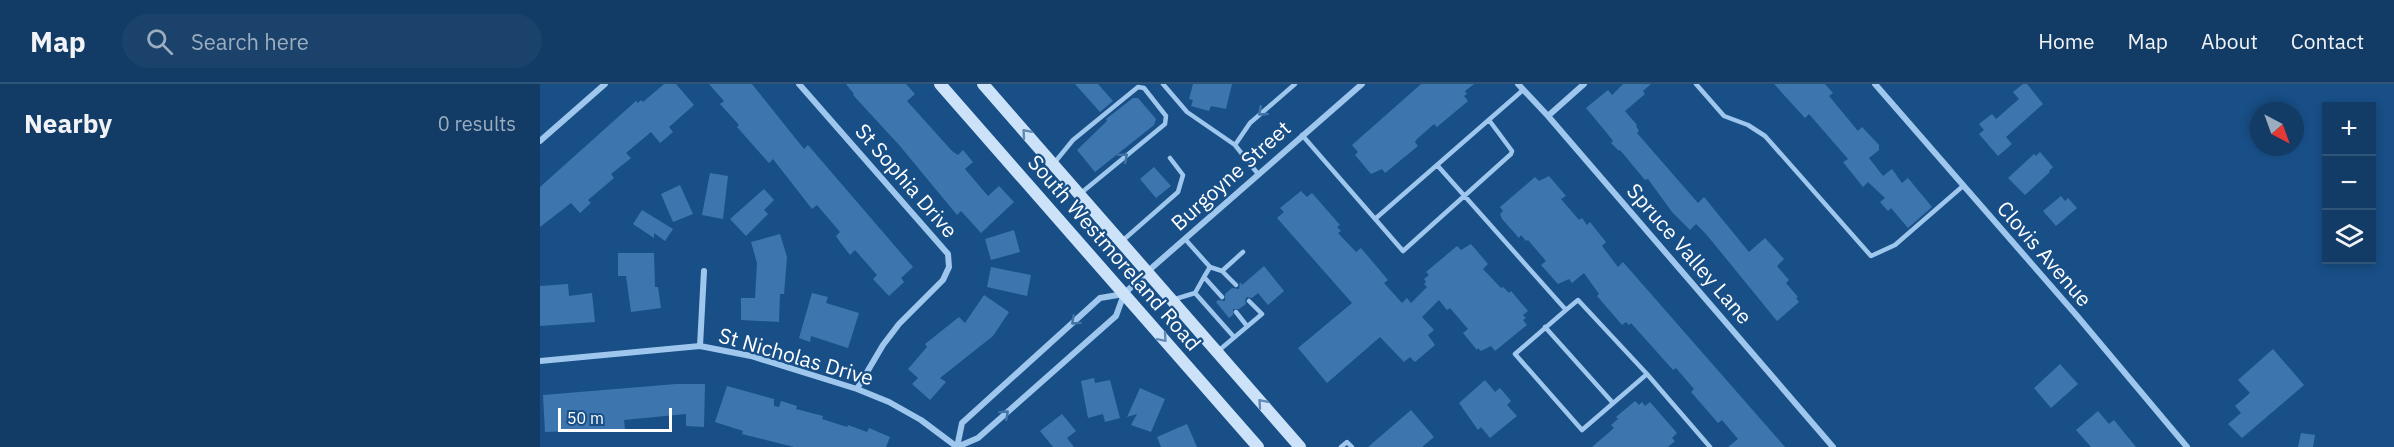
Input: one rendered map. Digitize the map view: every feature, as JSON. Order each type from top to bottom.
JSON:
[{"type":"main road","name":"South Westmoreland Road","points":[[983,84],[1300,447]]},
{"type":"main road","name":"South Westmoreland Road","points":[[944,86],[1258,447]]},
{"type":"street","points":[[540,141],[605,84]]},
{"type":"street","name":"St Sophia Drive","points":[[799,84],[948,254],[950,267],[943,280],[899,324],[856,389]]},
{"type":"street","name":"Burgoyne Street","points":[[957,447],[978,438],[1116,316],[1124,294],[1362,84]]},
{"type":"street","name":"Spruce Valley Lane","points":[[1518,84],[1833,447]]},
{"type":"street","points":[[1548,116],[1584,84]]},
{"type":"street","name":"Clovis Avenue","points":[[1875,84],[2187,447]]},
{"type":"street","points":[[700,346],[704,271]]},
{"type":"street","name":"Burgoyne Street","points":[[957,447],[962,423],[1100,298],[1124,294]]},
{"type":"street","name":"St Nicholas Drive","points":[[540,361],[700,346],[751,356],[856,389],[889,402],[921,420],[957,447]]},
{"type":"lane","points":[[1163,84],[1187,112],[1235,145],[1258,174]]},
{"type":"lane","points":[[1235,145],[1250,123],[1295,84]]},
{"type":"lane","points":[[1696,84],[1724,116],[1748,125],[1765,136],[1871,256],[1895,245],[1963,186]]},
{"type":"lane","points":[[1053,164],[1073,140],[1138,87],[1144,88],[1166,116],[1165,124],[1079,194]]},
{"type":"lane","points":[[1375,219],[1523,90]]},
{"type":"lane","points":[[1302,135],[1403,251],[1512,152],[1489,120]]},
{"type":"lane","points":[[1121,242],[1178,192],[1183,175],[1170,158]]},
{"type":"lane","points":[[1437,165],[1566,310]]},
{"type":"lane","points":[[1185,239],[1210,267],[1222,271],[1236,285]]},
{"type":"lane","points":[[1222,271],[1243,252]]},
{"type":"lane","points":[[1172,300],[1195,292],[1210,267]]},
{"type":"lane","points":[[1204,277],[1222,297]]},
{"type":"lane","points":[[1195,292],[1234,337]]},
{"type":"lane","points":[[1647,374],[1582,430],[1515,354],[1578,300],[1647,374],[1710,447]]},
{"type":"lane","points":[[1217,352],[1262,314],[1250,301]]},
{"type":"lane","points":[[1236,312],[1247,326]]},
{"type":"lane","points":[[1545,327],[1613,403]]},
{"type":"lane","points":[[1341,447],[1347,442],[1352,447]]},
{"type":"building","points":[[664,84],[676,84],[694,105],[669,127],[673,132],[660,143],[651,132],[626,153],[631,158],[611,174],[614,178],[588,200],[591,203],[580,213],[571,203],[540,227],[540,187],[636,101],[643,102]]},
{"type":"building","points":[[709,84],[752,84],[804,149],[808,145],[913,267],[901,278],[904,282],[889,296],[873,279],[877,275],[855,250],[850,255],[836,236],[840,232],[817,205],[812,209],[773,159],[769,163],[737,127],[739,125],[720,104],[724,101]]},
{"type":"building","points":[[846,84],[906,84],[915,94],[907,101],[952,151],[958,155],[963,150],[973,162],[965,169],[988,196],[999,186],[1014,202],[981,233],[961,211],[957,215]]},
{"type":"building","points":[[1075,84],[1098,84],[1113,101],[1100,112]]},
{"type":"building","points":[[1193,84],[1232,84],[1226,109],[1211,106],[1209,111],[1191,106],[1193,100],[1189,99]]},
{"type":"building","points":[[1421,84],[1474,84],[1465,91],[1467,94],[1464,96],[1468,101],[1437,127],[1434,124],[1417,139],[1415,142],[1418,146],[1385,173],[1382,169],[1371,174],[1355,155],[1358,152],[1352,145]]},
{"type":"building","points":[[1623,84],[1651,84],[1643,91],[1645,94],[1625,111],[1637,125],[1639,131],[1637,133],[1698,203],[1704,197],[1749,252],[1765,238],[1784,259],[1777,266],[1789,280],[1786,283],[1798,297],[1796,298],[1799,302],[1777,321],[1706,234],[1696,224],[1690,230],[1672,212],[1648,179],[1645,180],[1620,150],[1611,143],[1613,141],[1586,108],[1608,90],[1612,95]]},
{"type":"building","points":[[1774,84],[1825,84],[1833,93],[1829,96],[1858,131],[1862,127],[1879,145],[1879,150],[1869,158],[1883,176],[1892,169],[1902,183],[1908,178],[1932,207],[1908,228],[1891,208],[1888,211],[1880,202],[1885,198],[1868,182],[1863,187],[1843,162],[1848,159],[1809,114],[1805,118]]},
{"type":"building","points":[[2023,84],[2027,84],[2043,104],[2006,137],[2012,144],[1998,156],[1979,134],[1984,130],[1979,124],[1992,114],[1996,119],[2019,99],[2013,92]]},
{"type":"building","points":[[1133,98],[1138,98],[1156,119],[1154,125],[1095,172],[1077,150],[1107,121],[1106,119]]},
{"type":"building","points":[[2040,152],[2053,167],[2025,195],[2008,178],[2034,154],[2036,156]]},
{"type":"building","points":[[1154,167],[1171,186],[1156,198],[1140,179]]},
{"type":"building","points":[[710,173],[728,176],[723,219],[702,215]]},
{"type":"building","points":[[1549,176],[1566,196],[1561,199],[1579,220],[1582,218],[1587,225],[1590,222],[1606,242],[1602,246],[1618,267],[1623,262],[1785,447],[1728,447],[1738,439],[1722,420],[1718,423],[1691,392],[1694,389],[1676,368],[1673,370],[1631,323],[1629,325],[1626,322],[1622,325],[1597,296],[1599,294],[1584,273],[1572,283],[1569,279],[1558,284],[1541,265],[1546,261],[1528,240],[1526,241],[1521,235],[1519,238],[1502,219],[1500,214],[1503,211],[1500,207],[1535,177],[1539,181]]},
{"type":"building","points":[[680,185],[693,214],[673,222],[661,194]]},
{"type":"building","points":[[764,189],[774,200],[764,210],[768,214],[746,236],[730,219]]},
{"type":"building","points":[[1301,191],[1307,197],[1312,193],[1340,225],[1337,227],[1341,231],[1338,233],[1356,252],[1361,248],[1388,280],[1384,283],[1402,303],[1407,298],[1411,303],[1427,287],[1424,279],[1429,275],[1426,272],[1457,246],[1461,250],[1471,244],[1488,264],[1483,269],[1501,288],[1503,287],[1509,293],[1511,291],[1528,311],[1523,315],[1526,318],[1523,320],[1527,325],[1495,351],[1491,346],[1481,351],[1478,348],[1477,350],[1463,333],[1468,329],[1450,308],[1447,310],[1439,300],[1422,317],[1434,330],[1428,335],[1435,345],[1415,362],[1410,357],[1404,362],[1380,337],[1327,383],[1298,348],[1352,303],[1277,218],[1284,212],[1280,208]]},
{"type":"building","points":[[2061,196],[2065,201],[2068,198],[2077,208],[2056,226],[2043,211]]},
{"type":"building","points":[[642,210],[673,229],[665,241],[654,233],[654,238],[633,224]]},
{"type":"building","points":[[1014,230],[1020,252],[991,260],[985,239]]},
{"type":"building","points":[[780,234],[787,257],[784,294],[780,294],[779,322],[741,320],[741,298],[755,298],[757,263],[751,242]]},
{"type":"building","points":[[618,253],[654,253],[655,287],[658,287],[661,308],[631,312],[626,276],[618,276]]},
{"type":"building","points":[[1264,266],[1284,291],[1268,305],[1258,293],[1252,298],[1247,297],[1246,304],[1239,309],[1233,309],[1233,315],[1229,318],[1216,302],[1225,301],[1225,294],[1232,288],[1239,289],[1240,282],[1242,285]]},
{"type":"building","points":[[991,267],[1031,275],[1027,296],[987,287]]},
{"type":"building","points":[[568,284],[569,296],[592,293],[595,322],[540,326],[540,286]]},
{"type":"building","points":[[812,293],[828,297],[826,303],[859,313],[848,348],[811,336],[810,342],[799,338]]},
{"type":"building","points":[[984,295],[1009,312],[993,336],[940,378],[946,382],[930,400],[912,384],[918,378],[908,369],[927,347],[925,344],[959,317],[965,323]]},
{"type":"building","points":[[2273,349],[2304,385],[2242,438],[2228,424],[2241,413],[2235,406],[2250,393],[2238,380]]},
{"type":"building","points":[[2060,364],[2078,384],[2051,408],[2034,388]]},
{"type":"building","points":[[1094,378],[1095,383],[1110,380],[1120,418],[1105,422],[1103,414],[1088,418],[1081,381]]},
{"type":"building","points":[[1485,380],[1495,392],[1500,388],[1511,401],[1507,405],[1517,416],[1490,438],[1481,427],[1478,430],[1459,403]]},
{"type":"building","points":[[676,384],[705,384],[704,427],[686,426],[686,414],[624,420],[625,429],[545,432],[543,395]]},
{"type":"building","points":[[727,386],[774,399],[774,406],[779,407],[781,401],[797,406],[796,409],[823,416],[822,419],[867,432],[869,428],[890,437],[886,447],[794,447],[742,434],[743,431],[715,422]]},
{"type":"building","points":[[1140,388],[1165,399],[1151,432],[1131,425],[1137,414],[1127,417]]},
{"type":"building","points":[[1635,401],[1639,405],[1642,402],[1645,406],[1650,402],[1677,433],[1672,438],[1675,441],[1668,447],[1592,447],[1614,428],[1611,425],[1618,419],[1616,417]]},
{"type":"building","points":[[1411,410],[1434,437],[1422,447],[1368,447]]},
{"type":"building","points":[[2098,411],[2109,424],[2114,420],[2136,447],[2091,447],[2076,430]]},
{"type":"building","points":[[1062,414],[1076,431],[1067,438],[1074,447],[1053,447],[1040,431]]},
{"type":"building","points":[[1187,424],[1197,447],[1161,447],[1157,437]]},
{"type":"building","points":[[2301,433],[2315,435],[2313,447],[2298,447]]}]
